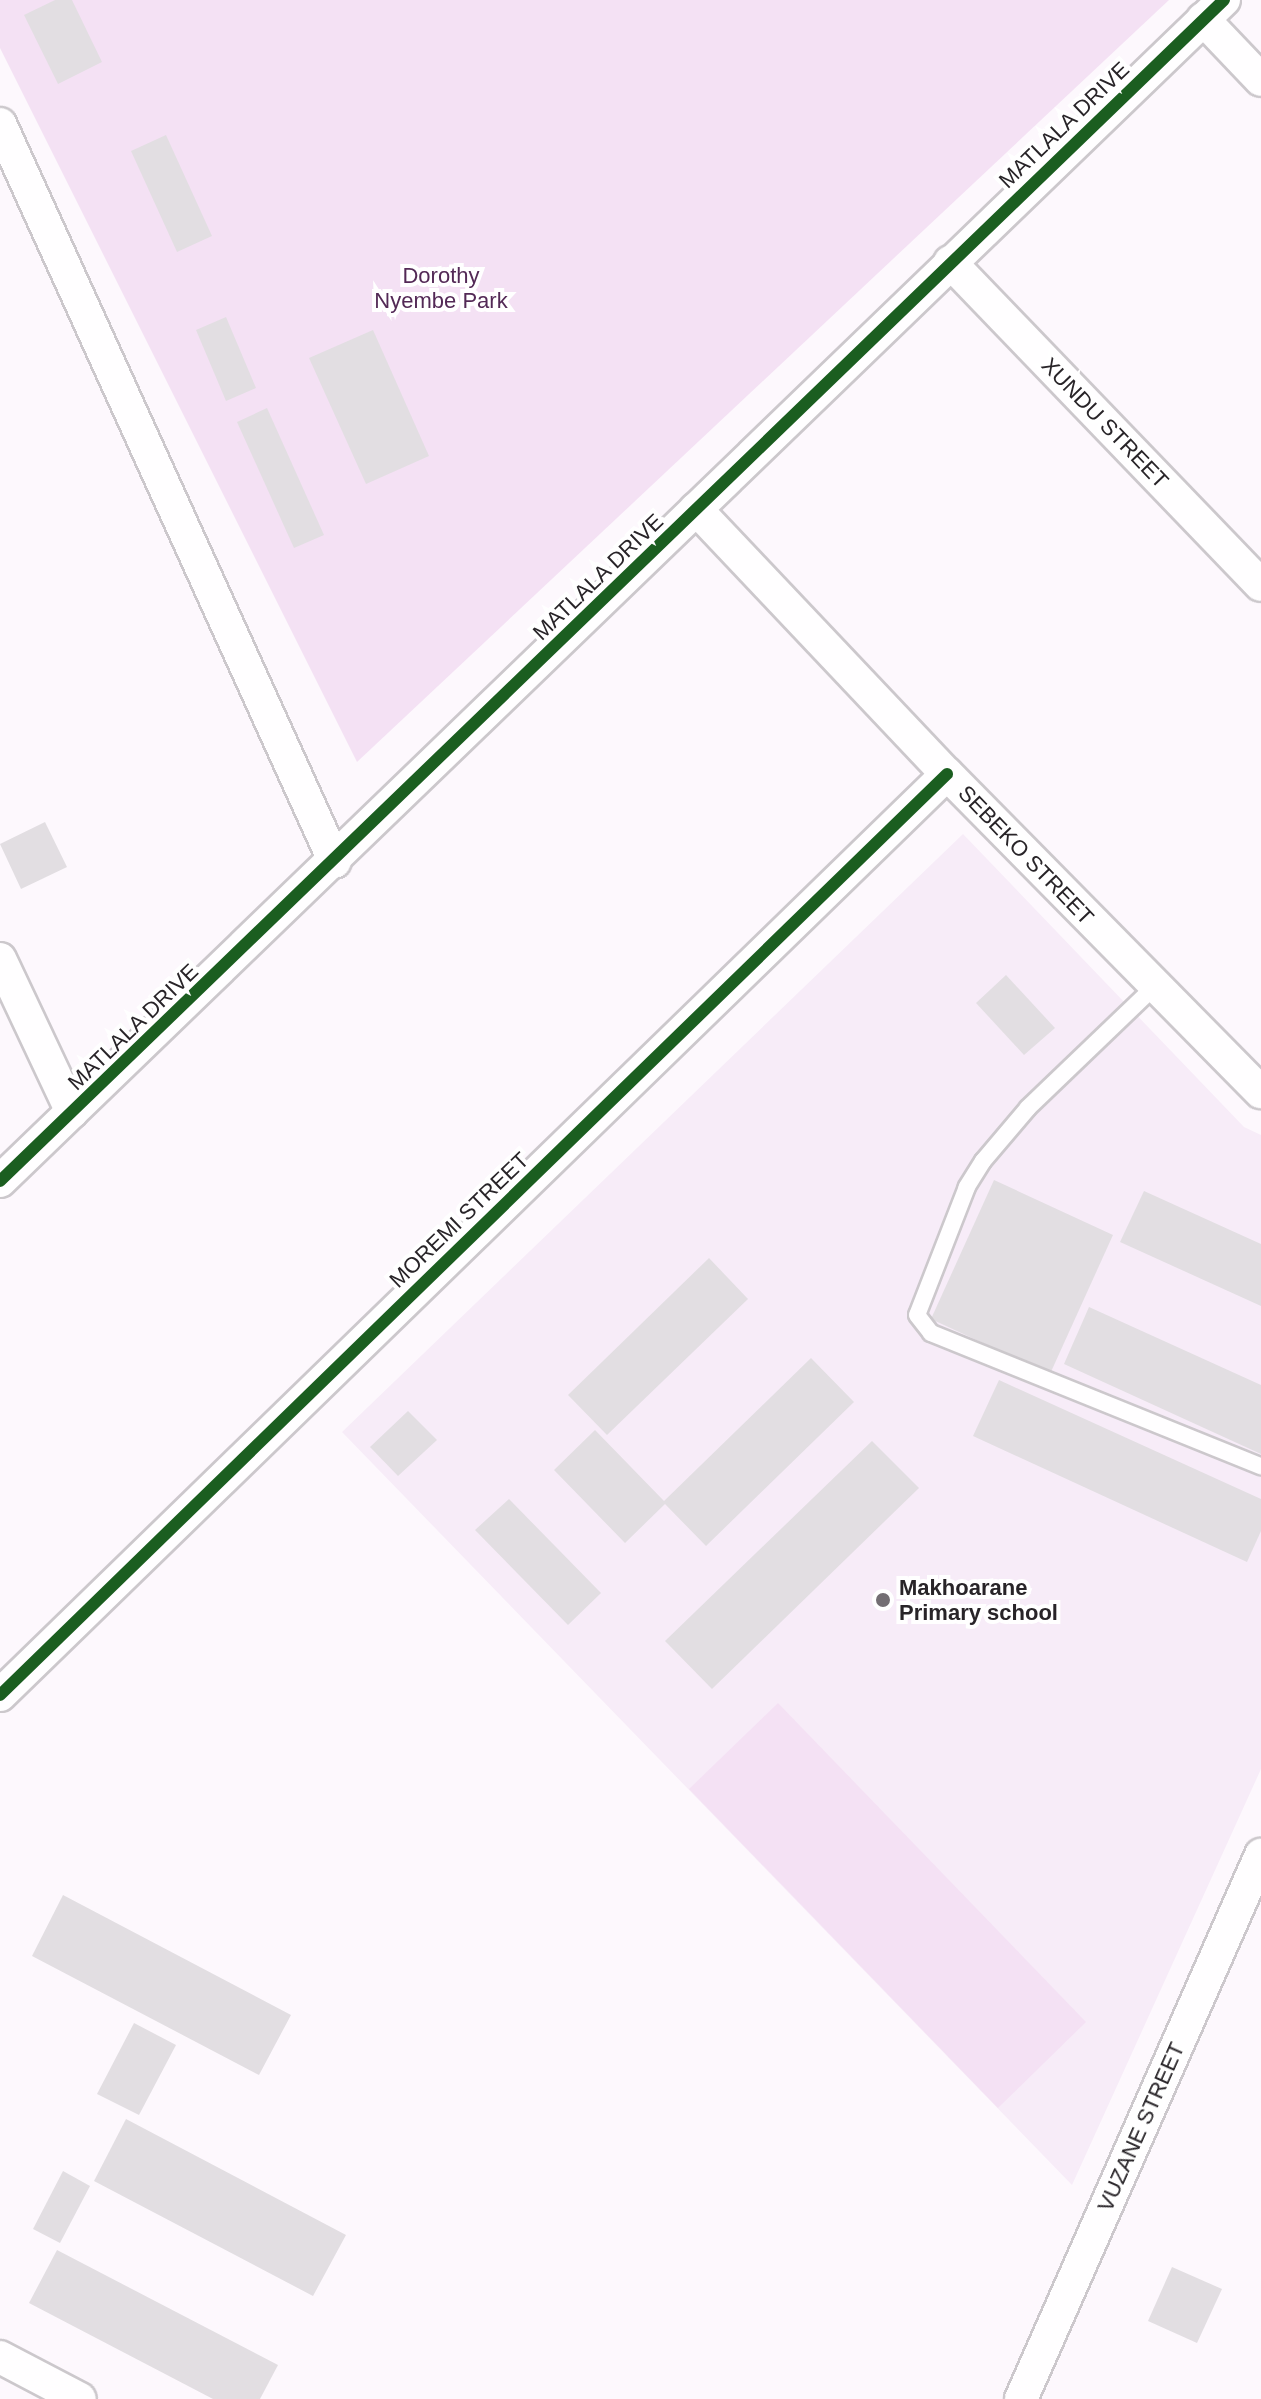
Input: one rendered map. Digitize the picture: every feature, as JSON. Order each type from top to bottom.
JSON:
[{"type":"street","points":[[1213,10],[1261,80]]},
{"type":"street","name":"MATLALA DRIVE","points":[[0,1181],[335,862],[1213,10]]},
{"type":"street","points":[[0,124],[335,862]]},
{"type":"street","name":"XUNDU STREET","points":[[950,262],[1261,585]]},
{"type":"street","name":"SEBEKO STREET","points":[[696,509],[947,774],[1261,1092]]},
{"type":"street","name":"MOREMI STREET","points":[[0,1695],[947,774]]},
{"type":"street","points":[[0,959],[72,1112]]},
{"type":"street","name":"VUZANE STREET","points":[[1021,2399],[1261,1855]]},
{"type":"street","points":[[0,2357],[80,2399]]},
{"type":"lane","points":[[1155,986],[1028,1108],[983,1161],[922,1293],[917,1315],[931,1333],[1261,1466]]},
{"type":"shaded area","name":"Makhoarane Primary school","points":[[963,834],[1244,1127],[1261,1135],[1261,1769],[1072,2185],[342,1432]]},
{"type":"green space","name":"Dorothy Nyembe Park","points":[[0,0],[1169,0],[357,762],[0,48]]},
{"type":"green space","points":[[778,1703],[1086,2022],[998,2108],[689,1789]]},
{"type":"building","points":[[55,0],[72,0],[102,62],[58,84],[24,15]]},
{"type":"building","points":[[166,135],[212,236],[177,252],[131,151]]},
{"type":"building","points":[[226,317],[256,388],[226,401],[196,330]]},
{"type":"building","points":[[373,330],[429,456],[366,484],[309,358]]},
{"type":"building","points":[[267,408],[324,535],[294,548],[237,422]]},
{"type":"building","points":[[45,822],[67,867],[21,889],[0,844]]},
{"type":"building","points":[[1006,975],[1055,1028],[1024,1055],[976,1003]]},
{"type":"building","points":[[994,1180],[1113,1235],[1050,1374],[931,1319]]},
{"type":"building","points":[[1144,1191],[1261,1244],[1261,1306],[1120,1242]]},
{"type":"building","points":[[709,1258],[748,1299],[607,1435],[568,1395]]},
{"type":"building","points":[[1089,1307],[1261,1385],[1261,1454],[1064,1364]]},
{"type":"building","points":[[811,1358],[854,1402],[706,1546],[665,1504],[625,1543],[554,1470],[595,1430],[664,1501]]},
{"type":"building","points":[[999,1380],[1261,1499],[1261,1531],[1247,1562],[973,1436]]},
{"type":"building","points":[[408,1411],[437,1440],[398,1476],[370,1447]]},
{"type":"building","points":[[872,1441],[919,1488],[712,1689],[665,1641]]},
{"type":"building","points":[[509,1499],[601,1593],[568,1625],[475,1530]]},
{"type":"building","points":[[63,1895],[291,2015],[259,2075],[32,1956]]},
{"type":"building","points":[[134,2023],[176,2045],[139,2115],[97,2094]]},
{"type":"building","points":[[126,2119],[346,2235],[313,2296],[94,2181]]},
{"type":"building","points":[[63,2171],[90,2186],[60,2243],[33,2229]]},
{"type":"building","points":[[57,2250],[278,2365],[260,2399],[213,2399],[29,2303]]},
{"type":"building","points":[[1172,2267],[1222,2289],[1197,2343],[1148,2321]]},
{"type":"cycle path","points":[[0,1181],[1224,0]]},
{"type":"cycle path","points":[[0,1695],[947,774]]},
{"type":"place","name":"Makhoarane Primary school","points":[[883,1600]]}]
